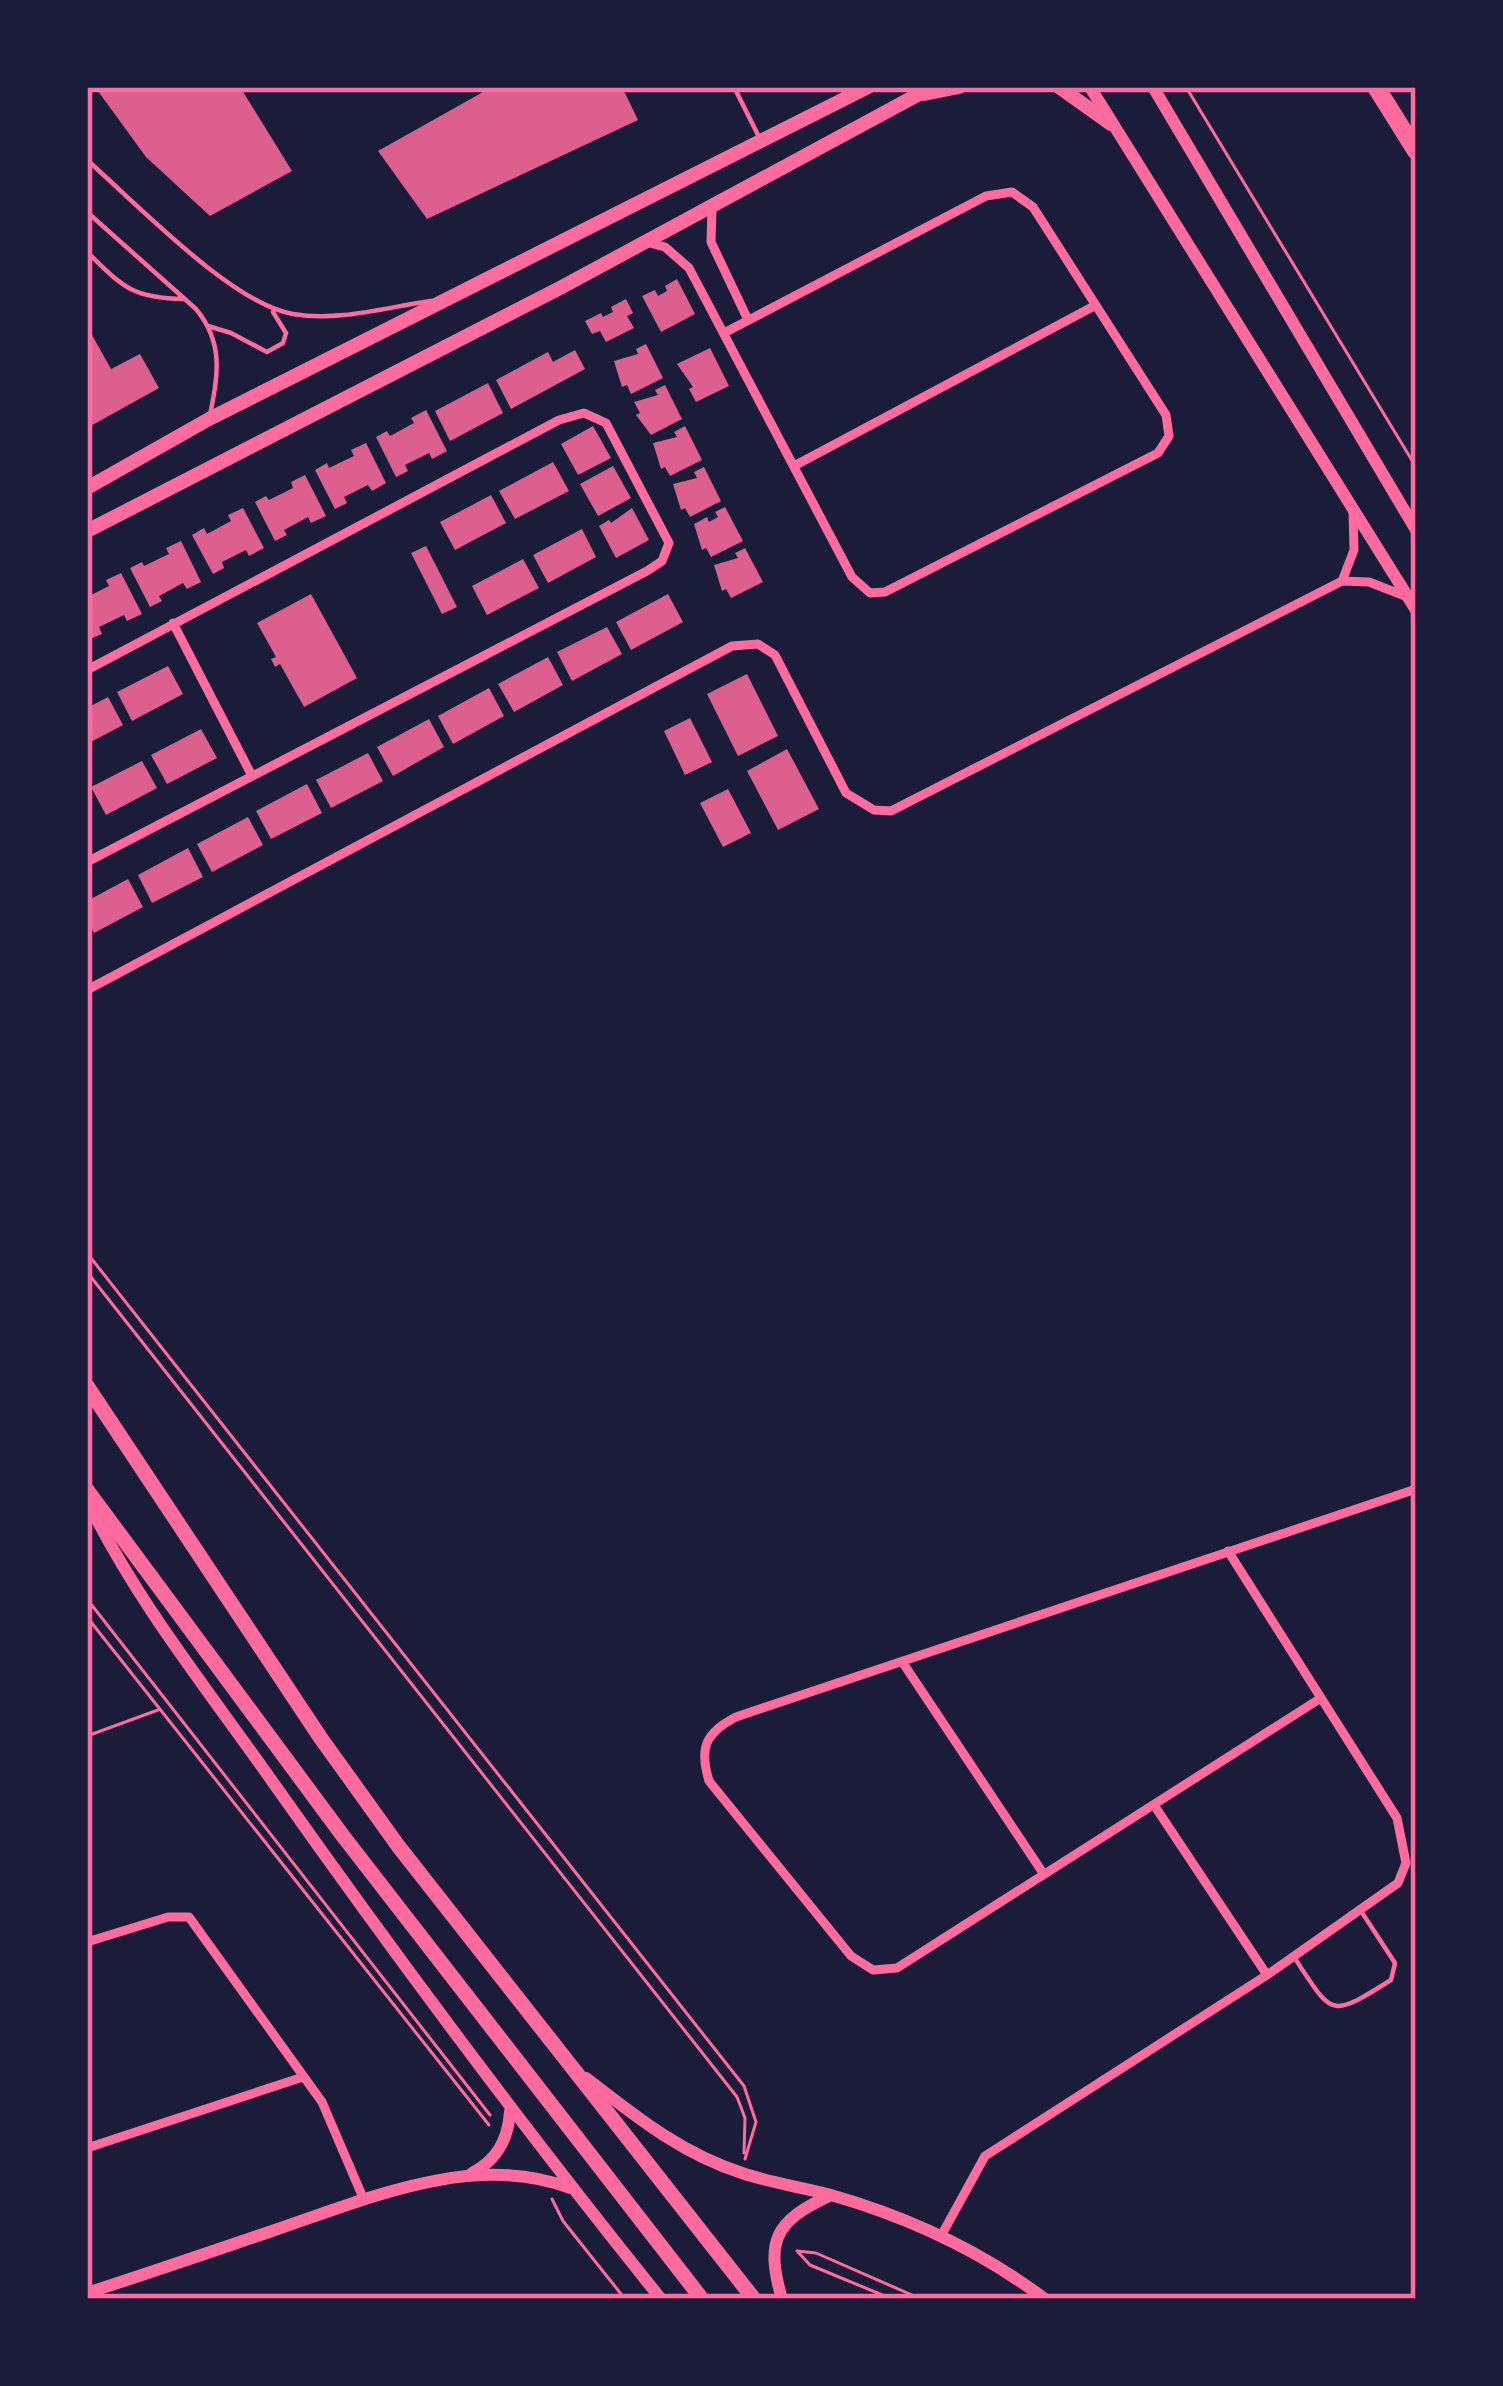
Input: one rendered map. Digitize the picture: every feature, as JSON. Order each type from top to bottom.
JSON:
[{"type":"highway","points":[[1376,87],[1416,151]]},
{"type":"main road","points":[[87,488],[209,419],[868,87]]},
{"type":"main road","points":[[87,531],[645,242],[932,87]]},
{"type":"main road","points":[[913,97],[959,87]]},
{"type":"main road","points":[[1059,87],[1111,124]]},
{"type":"main road","points":[[87,1386],[359,1792],[439,1902],[754,2299]]},
{"type":"main road","points":[[87,1490],[343,1836],[701,2299]]},
{"type":"street","points":[[1090,87],[1412,604]]},
{"type":"street","points":[[1153,87],[1416,530]]},
{"type":"street","points":[[645,242],[665,247],[682,260],[856,584],[878,593],[1158,453],[1167,442],[1169,422],[1028,200],[1003,191],[724,333]]},
{"type":"street","points":[[712,205],[711,242],[748,320]]},
{"type":"street","points":[[794,466],[1096,305]]},
{"type":"street","points":[[87,670],[559,420],[584,413],[606,423],[666,531],[668,551],[647,571],[87,862]]},
{"type":"street","points":[[1342,581],[1354,550],[1353,506]]},
{"type":"street","points":[[87,990],[732,646],[758,644],[775,656],[847,793],[874,810],[891,811],[1342,581],[1388,587],[1412,604]]},
{"type":"street","points":[[173,623],[250,774]]},
{"type":"street","points":[[1321,1698],[897,1968],[873,1970],[851,1956],[709,1781],[703,1761],[704,1743],[716,1727],[736,1717],[1416,1489]]},
{"type":"street","points":[[87,1500],[136,1587],[326,1862],[510,2110],[661,2299]]},
{"type":"street","points":[[941,2236],[985,2156],[1267,1975],[1398,1883],[1410,1840],[1228,1551]]},
{"type":"street","points":[[903,1663],[1043,1873]]},
{"type":"street","points":[[1154,1805],[1267,1975]]},
{"type":"street","points":[[1406,1863],[1416,1874]]},
{"type":"street","points":[[87,1942],[168,1917],[188,1917],[333,2123],[364,2200]]},
{"type":"street","points":[[566,2063],[661,2136],[687,2149],[741,2173],[885,2212],[1012,2274],[1045,2299]]},
{"type":"street","points":[[87,2148],[303,2077]]},
{"type":"street","points":[[466,2176],[498,2153],[510,2110]]},
{"type":"street","points":[[87,2294],[364,2200],[466,2176],[518,2175],[573,2190]]},
{"type":"street","points":[[782,2299],[773,2254],[781,2226],[830,2195]]},
{"type":"lane","points":[[734,87],[762,142]]},
{"type":"lane","points":[[87,160],[225,280],[269,308],[329,316],[443,299]]},
{"type":"lane","points":[[87,212],[184,298],[208,326],[218,364],[209,419]]},
{"type":"lane","points":[[87,252],[132,292],[149,298],[184,298]]},
{"type":"lane","points":[[208,326],[257,349],[276,350],[286,333],[269,308]]},
{"type":"lane","points":[[1294,1957],[1321,1999],[1331,2006],[1350,2005],[1391,1980],[1395,1964],[1361,1911]]},
{"type":"path","points":[[1186,87],[1416,467]]},
{"type":"path","points":[[87,1253],[744,2086],[756,2122],[744,2160],[745,2118],[737,2097],[87,1272]]},
{"type":"path","points":[[87,1599],[500,2133],[482,2119],[87,1617]]},
{"type":"path","points":[[87,1736],[160,1709]]},
{"type":"path","points":[[552,2196],[563,2222],[625,2299]]},
{"type":"path","points":[[892,2299],[810,2265],[797,2251],[816,2253],[921,2299]]},
{"type":"building","points":[[95,87],[240,87],[292,171],[210,216],[146,157]]},
{"type":"building","points":[[492,87],[622,87],[638,120],[427,219],[378,151]]},
{"type":"building","points":[[677,279],[695,314],[661,332],[642,296],[655,290],[658,296]]},
{"type":"building","points":[[626,299],[634,328],[606,342],[600,331],[592,334],[585,321],[613,312],[611,307]]},
{"type":"building","points":[[87,326],[111,369],[140,354],[159,388],[87,428]]},
{"type":"building","points":[[646,344],[663,378],[631,394],[627,385],[622,387],[614,361],[638,354],[636,349]]},
{"type":"building","points":[[710,348],[729,386],[696,402],[689,389],[693,387],[677,364]]},
{"type":"building","points":[[575,350],[585,369],[511,409],[496,380],[548,352],[553,362]]},
{"type":"building","points":[[488,383],[503,413],[450,441],[435,411]]},
{"type":"building","points":[[665,385],[682,419],[651,435],[636,415],[640,413],[634,402],[658,395],[655,390]]},
{"type":"building","points":[[426,410],[447,451],[432,459],[429,453],[405,465],[408,471],[396,477],[376,437],[387,431],[390,436]]},
{"type":"building","points":[[593,426],[611,458],[578,475],[561,444]]},
{"type":"building","points":[[685,426],[702,460],[670,476],[665,467],[661,469],[653,443],[677,437],[674,432]]},
{"type":"building","points":[[366,443],[386,483],[372,491],[368,485],[344,497],[347,503],[335,509],[315,470],[354,456],[351,450]]},
{"type":"building","points":[[553,462],[569,491],[515,519],[499,491]]},
{"type":"building","points":[[613,466],[631,498],[598,516],[580,484]]},
{"type":"building","points":[[704,467],[721,501],[690,517],[685,508],[681,510],[673,484],[697,478],[694,472]]},
{"type":"building","points":[[305,475],[326,516],[311,523],[308,517],[284,530],[287,535],[275,541],[255,502],[293,488],[291,482]]},
{"type":"building","points":[[491,495],[506,523],[455,550],[440,522]]},
{"type":"building","points":[[725,507],[743,541],[711,557],[706,548],[702,550],[694,524],[707,517],[709,522]]},
{"type":"building","points":[[243,508],[264,548],[249,556],[246,550],[222,562],[224,568],[213,574],[192,535],[204,528],[207,534]]},
{"type":"building","points":[[632,508],[649,540],[616,558],[599,526]]},
{"type":"building","points":[[582,529],[596,557],[548,583],[533,555]]},
{"type":"building","points":[[181,541],[201,582],[187,589],[183,583],[159,596],[162,601],[150,607],[130,568],[169,554],[166,548]]},
{"type":"building","points":[[426,546],[457,607],[442,614],[411,553]]},
{"type":"building","points":[[745,548],[763,582],[731,598],[726,589],[722,591],[714,565],[738,558],[735,553]]},
{"type":"building","points":[[523,559],[539,588],[487,615],[472,586]]},
{"type":"building","points":[[121,573],[142,614],[127,621],[124,615],[99,627],[102,634],[90,639],[87,597],[109,586],[106,580]]},
{"type":"building","points":[[311,594],[357,678],[304,707],[280,664],[275,667],[271,659],[276,657],[257,623]]},
{"type":"building","points":[[668,594],[683,622],[631,650],[616,622]]},
{"type":"building","points":[[607,627],[622,654],[572,681],[557,652]]},
{"type":"building","points":[[548,657],[563,685],[514,712],[498,684]]},
{"type":"building","points":[[168,666],[183,694],[132,721],[117,692]]},
{"type":"building","points":[[747,674],[778,736],[738,756],[707,694]]},
{"type":"building","points":[[489,688],[504,716],[453,744],[438,716]]},
{"type":"building","points":[[108,697],[123,725],[87,744],[87,708]]},
{"type":"building","points":[[690,718],[712,762],[685,775],[664,731]]},
{"type":"building","points":[[429,719],[444,747],[393,776],[377,747]]},
{"type":"building","points":[[201,729],[217,758],[167,784],[151,755]]},
{"type":"building","points":[[787,749],[819,809],[778,830],[747,771]]},
{"type":"building","points":[[368,753],[383,781],[331,808],[316,780]]},
{"type":"building","points":[[142,761],[157,788],[106,815],[91,787]]},
{"type":"building","points":[[307,784],[322,813],[271,839],[256,811]]},
{"type":"building","points":[[728,789],[751,833],[723,847],[700,803]]},
{"type":"building","points":[[248,817],[263,845],[212,872],[197,844]]},
{"type":"building","points":[[188,848],[203,877],[152,903],[138,875]]},
{"type":"building","points":[[128,879],[143,907],[94,933],[87,919],[87,901]]}]
